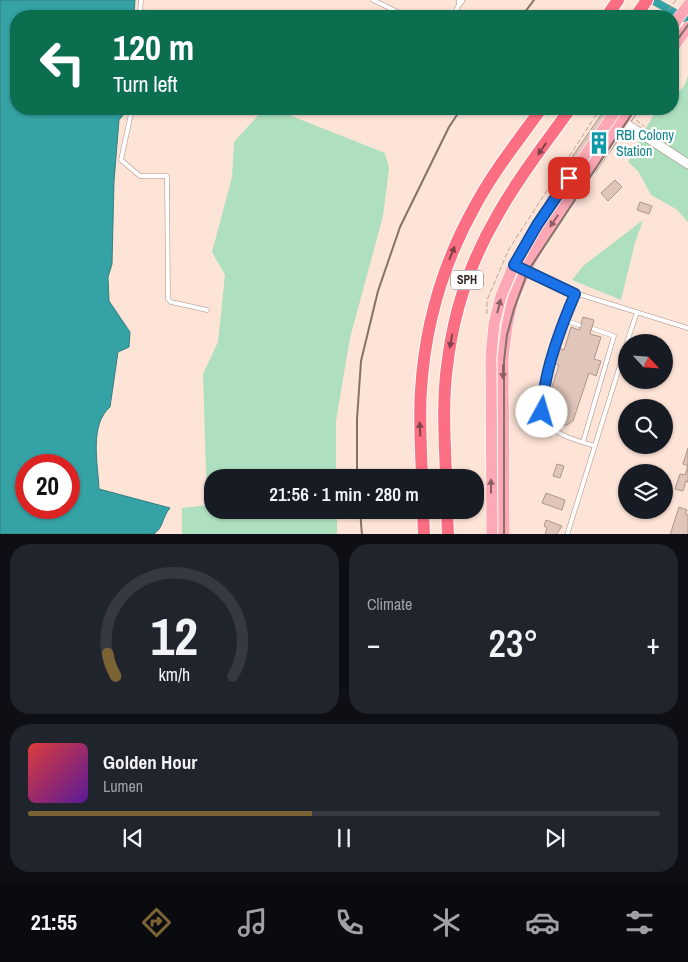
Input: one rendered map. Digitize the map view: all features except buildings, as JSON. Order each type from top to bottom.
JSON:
[{"type":"highway","name":"SPH","points":[[422,469],[420,419],[423,363],[431,317],[441,281],[462,229],[475,204],[537,115]]},
{"type":"highway","name":"SPH","points":[[446,469],[444,419],[447,366],[456,314],[464,289],[496,216],[566,115]]},
{"type":"highway","points":[[423,519],[424,534]]},
{"type":"highway","points":[[447,519],[448,534]]},
{"type":"main road","points":[[679,18],[687,7]]},
{"type":"main road","points":[[492,534],[490,356],[494,324],[501,296],[514,265],[537,225],[623,115]]},
{"type":"main road","points":[[504,534],[503,357],[513,300],[547,232],[623,115]]},
{"type":"street","points":[[623,115],[688,164]]},
{"type":"street","points":[[514,265],[529,271]]},
{"type":"lane","points":[[373,0],[394,10]]},
{"type":"lane","points":[[131,115],[121,160],[140,176],[167,176],[168,299],[171,302],[208,310]]},
{"type":"lane","points":[[529,271],[575,294],[688,328]]},
{"type":"lane","points":[[575,294],[550,362],[541,404],[542,412],[545,420],[551,427],[561,434],[595,446]]},
{"type":"lane","points":[[630,334],[637,312]]},
{"type":"lane","points":[[564,320],[579,325]]},
{"type":"lane","points":[[583,442],[614,336],[594,329]]},
{"type":"lane","points":[[567,534],[618,373]]},
{"type":"path","points":[[623,115],[645,126]]},
{"type":"green space","points":[[688,76],[688,222],[676,209],[651,195],[638,171],[628,162],[654,115],[679,115],[679,91],[684,86]]},
{"type":"green space","points":[[259,115],[289,115],[385,153],[389,168],[383,216],[350,338],[336,421],[336,469],[206,469],[203,374],[218,342],[225,275],[212,252],[232,177],[234,142]]},
{"type":"green space","points":[[643,220],[635,243],[621,300],[572,280],[583,266]]},
{"type":"green space","points":[[204,505],[204,519],[337,519],[337,534],[182,534],[182,508]]},
{"type":"water","points":[[0,0],[135,0],[134,10],[10,10],[10,115],[123,115],[119,120],[114,181],[112,264],[108,277],[109,301],[130,332],[129,347],[118,352],[110,407],[103,415],[97,434],[99,489],[170,508],[154,534],[0,534]]},
{"type":"waterway","points":[[652,0],[670,10]]},
{"type":"waterway","points":[[679,15],[688,20]]},
{"type":"railway","points":[[526,10],[534,0]]},
{"type":"railway","points":[[679,37],[688,25]]},
{"type":"railway","points":[[357,469],[357,419],[361,361],[378,291],[400,227],[449,127],[457,115]]},
{"type":"railway","points":[[504,534],[504,361],[507,335],[514,309],[528,271],[631,115]]},
{"type":"railway","points":[[361,519],[362,534]]},
{"type":"place","name":"RBI Colony Station","points":[[599,143]]},
{"type":"route","points":[[542,412],[541,404],[550,362],[575,294],[526,269],[514,265],[537,225],[569,178]]}]
